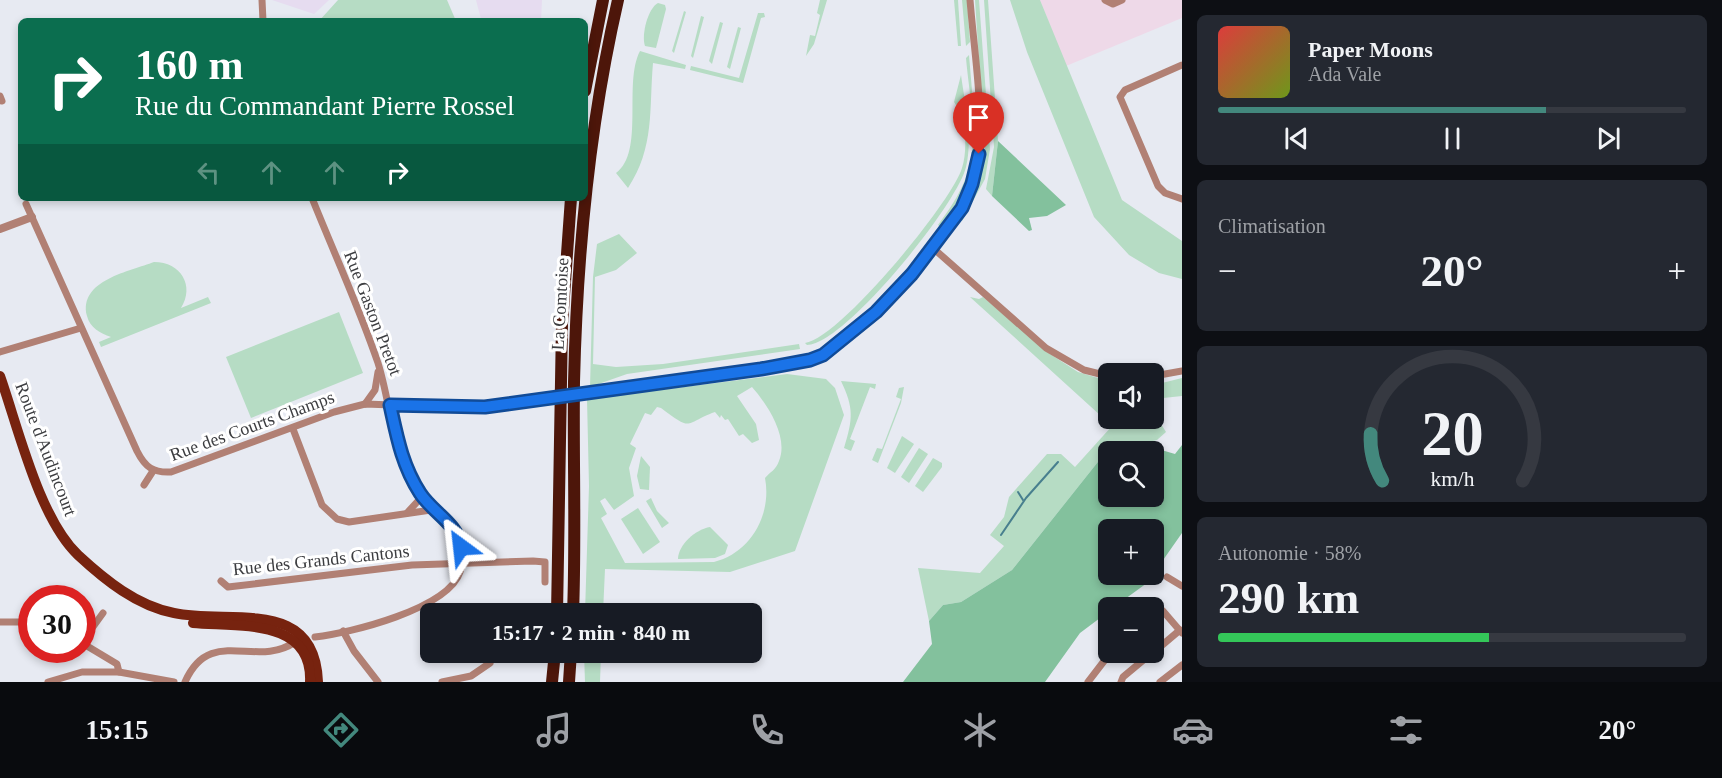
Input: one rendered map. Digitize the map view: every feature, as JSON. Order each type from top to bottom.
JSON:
[{"type":"highway","points":[[588,77],[603,0]]},
{"type":"highway","name":"La Comtoise","points":[[588,180],[593,131],[618,0]]},
{"type":"highway","name":"La Comtoise","points":[[557,603],[562,324],[571,201]]},
{"type":"highway","name":"La Comtoise","points":[[573,603],[574,385],[586,201]]},
{"type":"highway","points":[[552,682],[554,663]]},
{"type":"highway","points":[[569,682],[570,663]]},
{"type":"main road","name":"Route d'Audincourt","points":[[0,376],[50,515],[81,562]]},
{"type":"main road","name":"Route d'Audincourt","points":[[0,390],[44,514],[54,532],[81,562]]},
{"type":"main road","points":[[81,562],[105,586],[147,612],[173,621],[276,630],[295,642],[306,659],[310,682]]},
{"type":"main road","points":[[81,562],[127,594],[157,608],[174,613],[254,618],[287,624],[309,643],[318,682]]},
{"type":"street","points":[[262,0],[263,18]]},
{"type":"street","name":"Rue des Courts Champs","points":[[26,204],[137,451],[143,462],[153,471],[171,472],[334,412],[364,404],[475,408],[761,369],[810,360],[823,355],[876,312],[912,274],[962,208],[972,184],[979,154],[970,0]]},
{"type":"street","points":[[1105,0],[1113,4],[1122,0]]},
{"type":"street","points":[[1182,65],[1125,90],[1120,97],[1158,186],[1165,193],[1182,199]]},
{"type":"street","name":"Rue Gaston Pretot","points":[[313,201],[378,364],[390,405],[400,453],[431,510],[457,532],[461,542],[462,564]]},
{"type":"street","points":[[0,229],[32,217]]},
{"type":"street","points":[[933,248],[1046,348],[1084,370],[1098,374]]},
{"type":"street","points":[[0,352],[81,328]]},
{"type":"street","points":[[364,404],[375,390],[378,364]]},
{"type":"street","points":[[1164,374],[1182,371]]},
{"type":"street","points":[[293,429],[322,505],[329,514],[349,522],[431,510]]},
{"type":"street","points":[[144,485],[153,471]]},
{"type":"street","points":[[406,513],[418,501],[420,493]]},
{"type":"street","name":"Rue des Grands Cantons","points":[[221,581],[228,587],[412,565],[462,564],[472,561],[545,562],[545,582]]},
{"type":"street","points":[[315,638],[337,635],[343,631],[398,617],[437,598],[455,582],[462,564]]},
{"type":"street","points":[[1167,577],[1182,586]]},
{"type":"street","points":[[1164,612],[1181,632],[1164,644]]},
{"type":"street","points":[[96,623],[103,613]]},
{"type":"street","points":[[0,622],[18,621]]},
{"type":"street","points":[[343,631],[354,651],[378,682]]},
{"type":"street","points":[[185,682],[191,667],[206,654],[277,650],[295,642]]},
{"type":"street","points":[[96,651],[117,664],[119,672]]},
{"type":"street","points":[[442,682],[471,676],[490,663]]},
{"type":"street","points":[[1088,682],[1103,663]]},
{"type":"street","points":[[1121,682],[1123,677],[1140,663]]},
{"type":"street","points":[[1160,682],[1182,664]]},
{"type":"street","points":[[48,682],[82,672],[119,672],[174,682]]},
{"type":"shaded area","points":[[272,0],[329,0],[314,14]]},
{"type":"shaded area","points":[[476,0],[542,0],[541,18],[481,18]]},
{"type":"shaded area","points":[[1040,0],[1182,0],[1182,18],[1066,66]]},
{"type":"green space","points":[[338,0],[447,0],[455,18],[322,18]]},
{"type":"green space","points":[[820,0],[827,0],[814,44],[806,56],[810,35],[815,36],[820,15],[817,13]]},
{"type":"green space","points":[[954,0],[958,0],[961,46],[958,46]]},
{"type":"green space","points":[[962,0],[967,0],[970,42],[966,46]]},
{"type":"green space","points":[[975,0],[979,0],[990,149],[985,179],[962,221],[961,215],[980,177],[985,153]]},
{"type":"green space","points":[[984,0],[988,0],[998,141],[992,196],[986,189],[994,147]]},
{"type":"green space","points":[[1010,0],[1040,0],[1122,200],[1182,241],[1182,279],[1159,273],[1129,255],[1094,217],[1027,52]]},
{"type":"green space","points":[[658,3],[665,5],[666,9],[656,48],[645,46],[644,35],[648,16]]},
{"type":"green space","points":[[684,11],[686,12],[674,53],[672,51]]},
{"type":"green space","points":[[758,13],[764,13],[765,17],[761,18],[743,83],[690,70],[691,66],[739,78]]},
{"type":"green space","points":[[701,16],[704,17],[693,58],[691,56]]},
{"type":"green space","points":[[720,22],[723,23],[712,64],[709,61]]},
{"type":"green space","points":[[738,27],[741,28],[730,69],[727,67]]},
{"type":"green space","points":[[640,51],[686,65],[685,69],[653,63],[647,143],[637,173],[628,188],[616,173],[625,163],[630,150],[633,81]]},
{"type":"green space","points":[[969,55],[977,150],[972,176],[942,228],[938,225],[961,190],[970,163],[973,133],[966,58]]},
{"type":"green space","points":[[961,75],[969,144],[966,167],[958,186],[921,240],[871,299],[846,323],[824,339],[807,345],[805,343],[821,336],[867,295],[917,237],[954,185],[962,168],[965,152],[963,124],[954,102]]},
{"type":"green space","points":[[998,141],[1066,205],[1047,216],[1029,218],[1032,230],[1029,231],[992,196]]},
{"type":"green space","points":[[619,234],[637,253],[616,270],[595,277],[593,364],[616,367],[663,364],[799,344],[800,349],[627,374],[590,387],[593,277],[597,244]]},
{"type":"green space","points":[[154,262],[172,266],[183,277],[186,292],[181,308],[208,297],[211,303],[101,347],[99,342],[111,337],[96,330],[88,320],[86,304],[90,294],[108,279]]},
{"type":"green space","points":[[970,297],[979,299],[983,297],[1050,354],[1078,372],[1098,378],[1098,413]]},
{"type":"green space","points":[[339,312],[363,373],[251,418],[226,357]]},
{"type":"green space","points":[[787,374],[826,379],[835,388],[844,415],[795,551],[730,572],[605,569],[603,603],[585,603],[589,486],[587,399]],"holes":[[[752,387],[770,412],[779,432],[781,452],[776,467],[765,478],[766,492],[762,518],[748,541],[739,550],[714,562],[625,563],[601,518],[607,514],[600,501],[605,498],[614,510],[634,496],[629,468],[636,448],[630,444],[645,413],[651,415],[657,407],[679,421],[689,424],[715,412],[720,418],[721,415],[725,420],[728,419],[739,436],[743,434],[752,443],[759,440],[756,424],[737,396]]]},
{"type":"green space","points":[[1182,378],[1182,396],[1164,398],[1164,382]]},
{"type":"green space","points":[[841,381],[876,384],[875,389],[870,387],[850,439],[855,441],[851,451],[844,448],[851,414]]},
{"type":"green space","points":[[904,387],[901,403],[878,463],[872,460],[877,448],[882,449],[901,399],[896,397],[899,388]]},
{"type":"green space","points":[[1109,429],[1164,429],[1166,432],[1153,441],[1098,441]]},
{"type":"green space","points":[[902,436],[914,444],[895,473],[887,468]]},
{"type":"green space","points":[[1098,442],[1098,462],[1012,570],[961,602],[943,605],[929,621],[918,568],[980,573],[1004,546],[990,535],[1004,517],[1009,497],[1047,454],[1061,454],[1075,467]]},
{"type":"green space","points":[[1182,445],[1182,533],[1164,559],[1164,519],[1098,519],[1098,585],[1144,585],[1128,597],[1098,597],[1098,620],[1080,633],[1045,682],[903,682],[932,644],[929,621],[943,605],[961,602],[1012,570],[1098,462],[1098,507],[1164,507],[1164,451],[1175,454]]},
{"type":"green space","points":[[919,448],[928,454],[909,483],[901,477]]},
{"type":"green space","points":[[641,456],[650,467],[649,490],[640,489],[637,476]]},
{"type":"green space","points":[[933,458],[942,463],[942,467],[923,492],[915,486]]},
{"type":"green space","points":[[651,498],[657,511],[669,523],[662,528],[646,501]]},
{"type":"green space","points":[[638,508],[660,542],[643,554],[621,519]]},
{"type":"green space","points":[[710,527],[728,545],[725,554],[715,558],[678,559],[684,543],[699,531]]},
{"type":"green space","points":[[584,663],[601,663],[600,682],[585,682]]},
{"type":"waterway","points":[[1001,535],[1026,498],[1058,462]]},
{"type":"waterway","points":[[1018,492],[1023,500]]},
{"type":"route","points":[[461,547],[457,532],[431,510],[407,471],[400,453],[390,405],[485,407],[761,369],[810,360],[823,355],[851,335],[876,312],[933,248],[962,208],[972,184],[979,154]]}]
